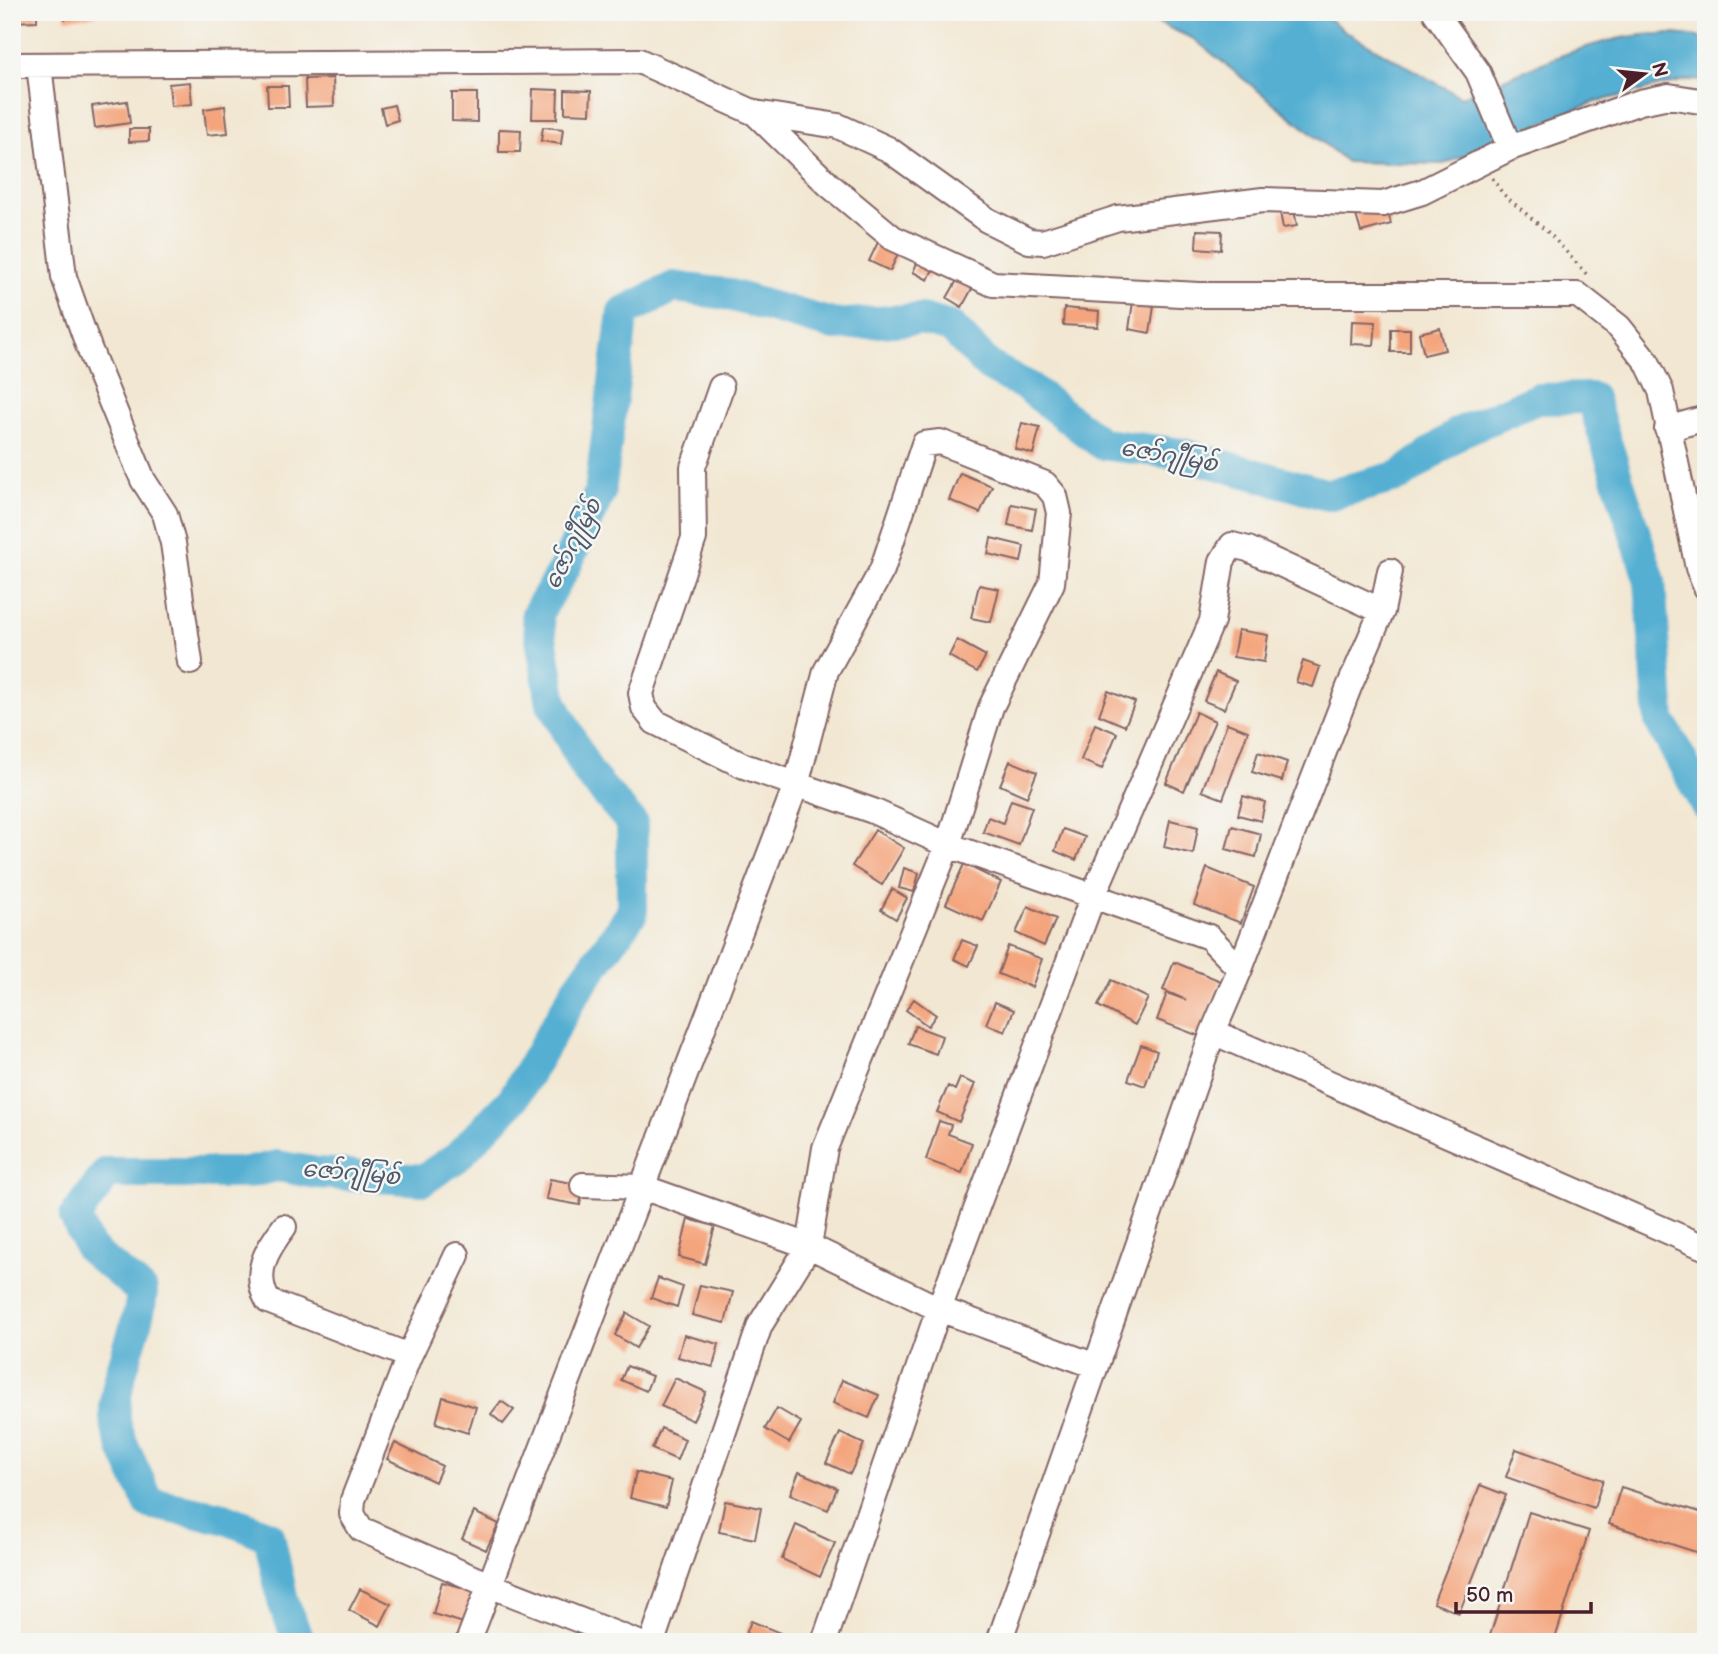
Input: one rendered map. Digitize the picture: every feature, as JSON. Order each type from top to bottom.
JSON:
[{"type":"street","points":[[1435,12],[1484,83],[1503,149]]},
{"type":"street","points":[[12,65],[639,61],[755,113],[838,126],[888,149],[988,220],[1029,240],[1043,242],[1118,218],[1250,202],[1383,204],[1422,192],[1503,149],[1640,102],[1669,96],[1706,102]]},
{"type":"street","points":[[39,65],[64,277],[89,348],[144,480],[166,514],[173,543],[190,662]]},
{"type":"street","points":[[755,113],[828,184],[892,238],[993,284],[1199,295],[1578,295],[1619,327],[1647,362],[1661,391],[1698,568],[1706,587]]},
{"type":"street","points":[[721,387],[693,467],[694,538],[641,693],[644,708],[655,722],[744,766],[873,811],[948,845],[1209,937],[1240,969]]},
{"type":"street","points":[[1667,429],[1706,418]]},
{"type":"street","points":[[467,1642],[796,785],[826,671],[882,570],[924,444],[940,442],[1045,484],[1055,496],[1059,513],[1052,583],[991,706],[948,845],[825,1148],[809,1246],[761,1325],[652,1642]]},
{"type":"street","points":[[824,1642],[939,1309],[1093,896],[1212,621],[1222,561],[1227,549],[1232,545],[1248,549],[1382,611]]},
{"type":"street","points":[[999,1642],[1213,1032],[1349,687],[1382,611],[1390,571]]},
{"type":"street","points":[[1213,1032],[1706,1248]]},
{"type":"street","points":[[583,1185],[642,1188],[809,1246],[939,1309],[1096,1366]]},
{"type":"street","points":[[284,1227],[269,1247],[260,1274],[262,1291],[268,1301],[409,1356]]},
{"type":"street","points":[[457,1255],[409,1356],[353,1500],[352,1514],[360,1529],[489,1585],[636,1642]]},
{"type":"path","points":[[1503,149],[1493,180],[1503,194],[1550,234],[1597,286]]},
{"type":"water","points":[[1134,12],[1320,12],[1343,30],[1461,97],[1581,49],[1643,35],[1674,34],[1706,39],[1706,81],[1686,80],[1595,102],[1444,164],[1347,162],[1194,39]]},
{"type":"building","points":[[12,12],[37,12],[37,21],[12,22]]},
{"type":"building","points":[[65,12],[96,12],[96,16],[65,19]]},
{"type":"building","points":[[333,78],[334,106],[306,107],[305,79]]},
{"type":"building","points":[[190,82],[192,104],[171,106],[169,84]]},
{"type":"building","points":[[267,86],[288,86],[289,107],[268,107]]},
{"type":"building","points":[[533,89],[558,90],[557,119],[532,119]]},
{"type":"building","points":[[565,90],[591,91],[590,114],[565,113]]},
{"type":"building","points":[[452,93],[477,93],[477,122],[452,121]]},
{"type":"building","points":[[127,101],[130,123],[95,128],[92,106]]},
{"type":"building","points":[[394,105],[398,120],[385,124],[381,108]]},
{"type":"building","points":[[225,106],[228,133],[207,135],[204,109]]},
{"type":"building","points":[[543,127],[563,129],[561,144],[541,141]]},
{"type":"building","points":[[129,129],[149,129],[149,141],[129,142]]},
{"type":"building","points":[[499,129],[521,130],[520,152],[499,152]]},
{"type":"building","points":[[1386,204],[1391,224],[1361,232],[1355,212]]},
{"type":"building","points":[[1294,210],[1297,226],[1283,228],[1280,212]]},
{"type":"building","points":[[1197,230],[1222,231],[1221,250],[1196,248]]},
{"type":"building","points":[[878,242],[899,252],[890,271],[869,261]]},
{"type":"building","points":[[918,261],[933,269],[928,280],[913,272]]},
{"type":"building","points":[[959,277],[974,285],[962,307],[947,298]]},
{"type":"building","points":[[1133,302],[1154,306],[1150,333],[1129,329]]},
{"type":"building","points":[[1064,308],[1099,311],[1098,327],[1063,325]]},
{"type":"building","points":[[1352,321],[1376,322],[1374,345],[1351,344]]},
{"type":"building","points":[[1440,328],[1445,350],[1424,355],[1419,333]]},
{"type":"building","points":[[1391,329],[1410,329],[1410,352],[1391,352]]},
{"type":"building","points":[[1022,423],[1040,427],[1033,454],[1015,449]]},
{"type":"building","points":[[960,473],[992,486],[980,513],[949,500]]},
{"type":"building","points":[[1012,504],[1036,509],[1032,530],[1008,525]]},
{"type":"building","points":[[991,538],[1024,546],[1021,562],[988,554]]},
{"type":"building","points":[[979,585],[999,589],[991,622],[971,618]]},
{"type":"building","points":[[1238,630],[1268,635],[1264,662],[1233,657]]},
{"type":"building","points":[[957,640],[986,656],[977,672],[949,656]]},
{"type":"building","points":[[1303,661],[1320,667],[1313,687],[1296,682]]},
{"type":"building","points":[[1216,672],[1236,681],[1224,709],[1204,701]]},
{"type":"building","points":[[1108,691],[1135,702],[1125,726],[1099,715]]},
{"type":"building","points":[[1196,712],[1215,721],[1184,791],[1166,783]]},
{"type":"building","points":[[1227,723],[1248,731],[1223,799],[1202,791]]},
{"type":"building","points":[[1095,724],[1117,733],[1102,769],[1081,760]]},
{"type":"building","points":[[1258,752],[1287,762],[1282,781],[1252,772]]},
{"type":"building","points":[[1010,761],[1037,772],[1027,797],[1000,785]]},
{"type":"building","points":[[1243,796],[1265,802],[1261,821],[1238,815]]},
{"type":"building","points":[[1011,800],[1032,807],[1019,845],[983,832],[988,817],[1003,823]]},
{"type":"building","points":[[1170,820],[1198,827],[1193,854],[1164,847]]},
{"type":"building","points":[[1232,826],[1261,834],[1256,857],[1226,849]]},
{"type":"building","points":[[1063,829],[1085,837],[1076,860],[1055,851]]},
{"type":"building","points":[[875,830],[904,848],[882,885],[852,866]]},
{"type":"building","points":[[964,864],[1001,882],[983,921],[946,904]]},
{"type":"building","points":[[904,868],[919,873],[914,892],[899,888]]},
{"type":"building","points":[[1207,868],[1254,887],[1241,923],[1194,905]]},
{"type":"building","points":[[892,889],[907,898],[896,919],[881,910]]},
{"type":"building","points":[[1028,906],[1056,919],[1044,946],[1016,933]]},
{"type":"building","points":[[962,940],[978,946],[969,966],[954,959]]},
{"type":"building","points":[[1008,946],[1042,959],[1032,987],[998,974]]},
{"type":"building","points":[[1174,962],[1221,981],[1199,1036],[1157,1020],[1167,993],[1186,1000],[1163,990]]},
{"type":"building","points":[[1111,980],[1148,998],[1135,1025],[1098,1006]]},
{"type":"building","points":[[914,999],[936,1015],[928,1026],[906,1010]]},
{"type":"building","points":[[995,1002],[1014,1010],[1005,1032],[986,1024]]},
{"type":"building","points":[[915,1026],[942,1036],[936,1054],[908,1044]]},
{"type":"building","points":[[1141,1045],[1157,1051],[1145,1086],[1128,1080]]},
{"type":"building","points":[[960,1078],[975,1084],[959,1122],[937,1112],[948,1086],[955,1090]]},
{"type":"building","points":[[939,1121],[951,1125],[948,1134],[972,1143],[962,1173],[926,1160]]},
{"type":"building","points":[[550,1179],[583,1185],[580,1205],[546,1199]]},
{"type":"building","points":[[688,1219],[715,1226],[705,1264],[679,1257]]},
{"type":"building","points":[[658,1278],[683,1287],[677,1307],[651,1298]]},
{"type":"building","points":[[700,1285],[733,1292],[725,1323],[692,1315]]},
{"type":"building","points":[[627,1313],[649,1326],[636,1348],[615,1335]]},
{"type":"building","points":[[684,1335],[719,1344],[713,1367],[678,1357]]},
{"type":"building","points":[[627,1366],[652,1376],[646,1391],[621,1380]]},
{"type":"building","points":[[675,1378],[706,1392],[693,1421],[661,1406]]},
{"type":"building","points":[[842,1380],[879,1395],[869,1418],[833,1403]]},
{"type":"building","points":[[443,1397],[476,1407],[468,1433],[436,1423]]},
{"type":"building","points":[[501,1401],[514,1410],[503,1424],[491,1414]]},
{"type":"building","points":[[777,1408],[801,1422],[789,1443],[765,1429]]},
{"type":"building","points":[[661,1428],[685,1439],[677,1460],[652,1449]]},
{"type":"building","points":[[840,1433],[864,1444],[850,1474],[826,1463]]},
{"type":"building","points":[[395,1443],[442,1466],[435,1482],[387,1459]]},
{"type":"building","points":[[1516,1449],[1603,1480],[1594,1508],[1506,1477]]},
{"type":"building","points":[[636,1472],[672,1481],[666,1507],[630,1498]]},
{"type":"building","points":[[799,1472],[837,1488],[828,1510],[790,1494]]},
{"type":"building","points":[[1480,1485],[1506,1495],[1459,1613],[1433,1603]]},
{"type":"building","points":[[1621,1487],[1706,1514],[1706,1541],[1702,1554],[1609,1524]]},
{"type":"building","points":[[725,1501],[761,1508],[755,1539],[719,1532]]},
{"type":"building","points":[[474,1512],[499,1524],[486,1550],[462,1539]]},
{"type":"building","points":[[1529,1512],[1589,1531],[1554,1642],[1488,1642]]},
{"type":"building","points":[[796,1525],[835,1543],[820,1577],[782,1559]]},
{"type":"building","points":[[442,1582],[476,1591],[467,1624],[433,1614]]},
{"type":"building","points":[[360,1589],[391,1604],[380,1626],[349,1610]]},
{"type":"building","points":[[751,1621],[790,1637],[788,1642],[751,1642],[744,1639]]},
{"type":"waterway","name":"ဇော်ဂျီမြစ်","points":[[299,1642],[283,1601],[269,1536],[224,1518],[149,1503],[124,1448],[115,1418],[118,1386],[142,1291],[90,1249],[75,1217],[107,1173],[246,1173],[277,1166],[317,1173],[423,1180],[457,1157],[513,1099],[576,991],[632,913],[632,823],[589,774],[552,703],[537,614],[565,567],[600,492],[623,312],[674,287],[726,294],[835,325],[921,319],[951,327],[989,366],[1028,387],[1102,444],[1182,454],[1328,495],[1400,476],[1460,432],[1537,399],[1592,398],[1650,581],[1660,721],[1706,805]]}]
